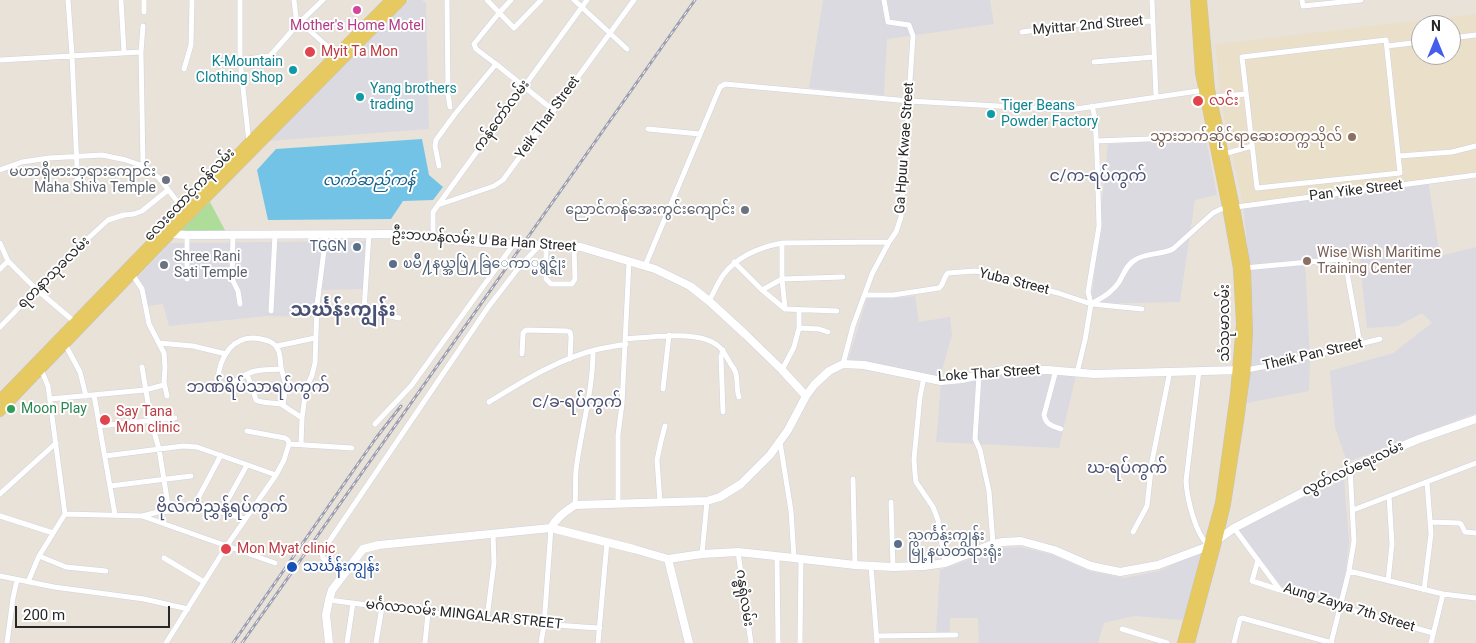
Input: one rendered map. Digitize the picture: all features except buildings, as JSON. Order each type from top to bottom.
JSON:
[{"type":"main road","name":"လေးထောင့်ကန်လမ်း","points":[[251,146],[390,0]]},
{"type":"main road","name":"သံသုမာလမ်း","points":[[1196,0],[1200,73],[1208,92]]},
{"type":"main road","name":"သံသုမာလမ်း","points":[[1182,643],[1220,503],[1248,333],[1242,268],[1208,92],[1202,0]]},
{"type":"main road","name":"လေးထောင့်ကန်လမ်း","points":[[38,366],[236,161],[399,1]]},
{"type":"main road","name":"သံသုမာလမ်း","points":[[1216,133],[1224,154],[1231,207]]},
{"type":"main road","name":"လေးထောင့်ကန်လမ်း","points":[[0,412],[3,398],[65,344],[77,325]]},
{"type":"main road","name":"သံသုမာလမ်း","points":[[1190,643],[1218,538],[1234,459],[1242,370]]},
{"type":"street","points":[[68,0],[78,190]]},
{"type":"street","points":[[121,0],[124,52]]},
{"type":"street","points":[[144,0],[144,12]]},
{"type":"street","points":[[184,69],[191,45],[192,0]]},
{"type":"street","points":[[240,0],[240,60],[251,146]]},
{"type":"street","points":[[294,0],[299,24],[327,46]]},
{"type":"street","points":[[240,60],[270,56],[322,0]]},
{"type":"street","points":[[447,0],[448,95],[450,107]]},
{"type":"street","points":[[487,0],[514,28],[541,0]]},
{"type":"street","points":[[511,0],[498,12],[474,46],[476,50],[553,110]]},
{"type":"street","points":[[574,0],[628,49]]},
{"type":"street","name":"ကန်တော်လမ်း","points":[[433,239],[433,212],[587,0]]},
{"type":"street","name":"Yeik Thar Street","points":[[438,205],[494,186],[503,180],[634,0]]},
{"type":"street","name":"Ga Hpuu Kwae Street","points":[[843,364],[872,274],[896,232],[901,217],[913,36],[909,25],[888,22],[884,0]]},
{"type":"street","points":[[1152,0],[1156,96]]},
{"type":"street","points":[[1302,0],[1302,6],[1361,0]]},
{"type":"street","name":"Myittar 2nd Street","points":[[1022,32],[1081,24],[1153,21]]},
{"type":"street","points":[[143,26],[141,52],[143,166]]},
{"type":"street","points":[[1461,37],[1476,36]]},
{"type":"street","points":[[1386,40],[1387,46],[1400,173],[1257,188],[1242,58],[1386,40]]},
{"type":"street","points":[[1387,46],[1411,43]]},
{"type":"street","points":[[0,60],[141,52]]},
{"type":"street","points":[[1094,62],[1154,57]]},
{"type":"street","points":[[439,166],[434,146],[436,140],[496,64]]},
{"type":"street","points":[[646,262],[720,87],[725,84],[909,101],[1069,110],[1156,96],[1208,92],[1246,94]]},
{"type":"street","points":[[1077,372],[1085,340],[1090,304],[1088,292],[1099,226],[1096,142],[1092,106]]},
{"type":"street","points":[[648,129],[700,134]]},
{"type":"street","points":[[1096,142],[1147,140],[1216,133]]},
{"type":"street","points":[[1224,154],[1252,146]]},
{"type":"street","points":[[1399,156],[1452,152],[1476,146]]},
{"type":"street","points":[[0,170],[22,162],[102,154],[143,166],[159,178],[187,212]]},
{"type":"street","name":"Pan Yike Street","points":[[1231,207],[1476,175]]},
{"type":"street","name":"ရတနာသုခလမ်း","points":[[0,327],[70,255],[108,220],[142,211],[168,190]]},
{"type":"street","points":[[1090,304],[1106,295],[1118,284],[1128,264],[1137,258],[1173,249],[1212,213],[1231,207]]},
{"type":"street","name":"ဦးဘဟန်လမ်း U Ba Han Street","points":[[167,232],[187,235],[398,234],[433,239],[514,245],[574,246],[629,261],[646,262],[655,269],[690,286],[709,301],[782,370],[806,396]]},
{"type":"street","points":[[232,234],[232,276],[238,291],[240,304]]},
{"type":"street","points":[[369,234],[364,310],[399,318]]},
{"type":"street","points":[[187,235],[187,279]]},
{"type":"street","points":[[271,311],[275,235]]},
{"type":"street","points":[[301,444],[306,389],[315,363],[317,305],[326,235]]},
{"type":"street","points":[[709,301],[723,275],[734,262],[772,244],[889,242]]},
{"type":"street","points":[[0,243],[8,261],[37,290],[77,325]]},
{"type":"street","points":[[782,243],[782,278],[785,309]]},
{"type":"street","points":[[375,424],[411,386],[514,245]]},
{"type":"street","points":[[543,245],[546,279],[551,284],[572,284],[574,282],[574,246]]},
{"type":"street","points":[[344,574],[323,558],[322,552],[489,306],[520,266],[543,245]]},
{"type":"street","points":[[1242,268],[1342,259],[1345,261],[1360,344]]},
{"type":"street","points":[[0,269],[8,261]]},
{"type":"street","points":[[618,503],[618,435],[626,342],[629,261]]},
{"type":"street","points":[[734,262],[762,290],[785,309],[837,311]]},
{"type":"street","name":"Yuba Street","points":[[865,295],[893,295],[939,288],[942,287],[945,276],[948,273],[975,271],[1058,292],[1090,304],[1142,308]]},
{"type":"street","points":[[129,272],[142,289],[149,324],[164,353],[164,385],[167,396]]},
{"type":"street","points":[[762,290],[782,278],[843,277]]},
{"type":"street","points":[[782,370],[794,347],[799,328],[799,310]]},
{"type":"street","points":[[799,328],[819,329],[828,332]]},
{"type":"street","points":[[522,354],[524,330],[564,331],[571,334],[570,359]]},
{"type":"street","points":[[663,389],[669,336]]},
{"type":"street","points":[[489,402],[537,374],[570,359],[626,342],[669,336],[687,336],[704,339],[716,344],[723,350],[736,373],[736,389],[739,397]]},
{"type":"street","points":[[281,369],[248,373],[228,385],[223,385],[218,381],[226,354],[235,343],[251,338],[271,342],[277,346],[280,353],[281,369],[285,380],[283,405]]},
{"type":"street","points":[[277,346],[315,338]]},
{"type":"street","name":"Theik Pan Street","points":[[1242,370],[1380,339]]},
{"type":"street","points":[[65,344],[80,372],[86,396]]},
{"type":"street","points":[[159,344],[192,346],[226,354]]},
{"type":"street","points":[[723,350],[721,357],[723,412]]},
{"type":"street","points":[[575,506],[576,470],[586,414],[593,351]]},
{"type":"street","points":[[541,643],[551,528],[556,519],[575,506],[707,501],[720,496],[741,484],[770,455],[788,430],[814,385],[829,371],[843,364]]},
{"type":"street","name":"Loke Thar Street","points":[[843,364],[864,365],[941,381],[962,379],[1002,370],[1056,370],[1094,374],[1242,370]]},
{"type":"street","points":[[28,582],[40,556],[64,514],[48,386],[38,366]]},
{"type":"street","points":[[142,367],[169,511]]},
{"type":"street","points":[[1056,370],[1044,415],[1045,421],[1060,429]]},
{"type":"street","points":[[329,643],[326,615],[328,600],[332,590],[363,549],[379,545],[551,528],[634,548],[668,559],[702,554],[738,552],[855,565],[924,566],[945,563],[993,544],[1020,541],[1054,550],[1091,566],[1120,572],[1158,565],[1209,546],[1202,538],[1189,505],[1186,488],[1188,452],[1199,371]]},
{"type":"street","points":[[1132,532],[1147,506],[1152,461],[1170,372]]},
{"type":"street","points":[[246,375],[256,400],[283,405],[302,418]]},
{"type":"street","points":[[979,375],[975,439],[980,450],[989,491],[993,544]]},
{"type":"street","points":[[924,377],[920,397],[914,459],[915,474],[916,482],[933,507],[938,520],[945,563]]},
{"type":"street","points":[[50,399],[145,390],[164,385]]},
{"type":"street","points":[[94,395],[115,515]]},
{"type":"street","points":[[99,426],[176,418]]},
{"type":"street","name":"လွတ်လပ်ရေးလမ်း","points":[[1209,546],[1234,528],[1350,468],[1419,439],[1476,419]]},
{"type":"street","points":[[660,502],[657,460],[665,426]]},
{"type":"street","points":[[166,643],[226,547],[276,475],[284,460],[289,444],[288,440],[247,431]]},
{"type":"street","points":[[780,441],[797,558],[800,643]]},
{"type":"street","points":[[0,494],[56,443]]},
{"type":"street","points":[[289,444],[352,448]]},
{"type":"street","points":[[105,456],[183,446],[197,447],[276,475]]},
{"type":"street","points":[[64,514],[142,516],[158,512],[185,510],[195,504],[221,456]]},
{"type":"street","points":[[1353,510],[1476,463]]},
{"type":"street","points":[[221,512],[247,465]]},
{"type":"street","points":[[1234,643],[1240,619],[1242,618],[1331,643],[1341,608],[1354,540],[1350,468]]},
{"type":"street","points":[[110,486],[191,476]]},
{"type":"street","points":[[853,479],[855,565]]},
{"type":"street","points":[[1424,590],[1431,534],[1427,482]]},
{"type":"street","points":[[1388,581],[1392,544],[1389,496]]},
{"type":"street","points":[[702,554],[707,501]]},
{"type":"street","points":[[891,502],[893,567]]},
{"type":"street","points":[[195,504],[245,519]]},
{"type":"street","points":[[0,516],[53,533]]},
{"type":"street","points":[[142,516],[275,563]]},
{"type":"street","points":[[1431,522],[1458,523],[1461,524],[1465,532],[1476,533]]},
{"type":"street","name":"Aung Zayya 7th Street","points":[[1234,528],[1280,590],[1434,633]]},
{"type":"street","points":[[487,618],[494,563],[493,534]]},
{"type":"street","points":[[598,643],[607,542]]},
{"type":"street","name":"ဂန္ဓရုံလမ်း","points":[[738,552],[751,643]]},
{"type":"street","points":[[40,556],[66,567],[106,571]]},
{"type":"street","points":[[777,556],[778,643]]},
{"type":"street","points":[[164,558],[204,582]]},
{"type":"street","points":[[668,559],[689,643]]},
{"type":"street","points":[[1258,560],[1252,582],[1280,590]]},
{"type":"street","points":[[871,566],[877,643]]},
{"type":"street","points":[[1349,571],[1424,590],[1476,598]]},
{"type":"street","points":[[0,576],[28,582],[144,599],[188,609]]},
{"type":"street","points":[[7,643],[17,580]]},
{"type":"street","points":[[1431,643],[1443,594]]},
{"type":"street","name":"မင်္ဂလာလမ်း MINGALAR STREET","points":[[328,600],[544,625],[600,628]]},
{"type":"street","points":[[347,643],[353,603]]},
{"type":"street","points":[[376,643],[382,607]]},
{"type":"street","points":[[424,643],[428,613]]},
{"type":"street","points":[[1122,629],[1167,643]]},
{"type":"street","points":[[876,636],[956,635]]},
{"type":"shaded area","points":[[409,0],[422,0],[426,3],[429,129],[268,141]]},
{"type":"shaded area","points":[[823,0],[990,0],[994,24],[887,39],[884,95],[809,88]]},
{"type":"shaded area","name":"သွားဘက်‌ဆိုင်ရာဆေးတက္ကသိုလ်","points":[[1476,14],[1476,173],[1243,205],[1221,101],[1215,44],[1411,21],[1411,65],[1461,65],[1461,16]]},
{"type":"shaded area","points":[[1206,139],[1217,195],[1195,200],[1180,302],[1091,304],[1108,144]]},
{"type":"shaded area","points":[[1428,180],[1440,256],[1476,247],[1476,413],[1347,462],[1335,427],[1330,371],[1393,353],[1432,323],[1422,313],[1398,326],[1367,328],[1359,254],[1305,259],[1310,359],[1309,391],[1247,403],[1252,354],[1249,264],[1243,205]]},
{"type":"shaded area","points":[[366,241],[363,289],[317,290],[314,317],[267,316],[169,326],[163,304],[148,306],[144,288],[137,278],[170,243]]},
{"type":"shaded area","points":[[915,296],[919,322],[950,317],[952,335],[940,377],[863,361],[848,360],[867,298]]},
{"type":"shaded area","points":[[1003,373],[1076,375],[1059,448],[936,442],[941,384],[952,385]]},
{"type":"shaded area","points":[[1344,479],[1349,541],[1346,570],[1339,603],[1282,587],[1238,529]]},
{"type":"shaded area","points":[[1021,547],[1053,555],[1089,571],[1124,578],[1159,571],[1202,551],[1183,620],[1134,616],[1104,623],[1098,643],[979,643],[978,618],[950,618],[950,634],[936,634],[940,570],[1001,548]]},
{"type":"green space","points":[[210,202],[227,234],[180,232],[181,228]]},
{"type":"water","name":"လက်ဆည်ကန်","points":[[422,139],[429,175],[443,187],[433,200],[403,201],[391,219],[268,220],[257,170],[276,149]]},
{"type":"railway","points":[[242,643],[695,0]]},
{"type":"railway","points":[[233,643],[376,438],[401,406]]},
{"type":"place","name":"Mother's Home Motel","points":[[357,10]]},
{"type":"place","name":"Myit Ta Mon","points":[[310,52]]},
{"type":"place","name":"K-Mountain Clothing Shop","points":[[293,70]]},
{"type":"place","name":"Yang brothers trading","points":[[360,97]]},
{"type":"place","name":"လင်း","points":[[1198,101]]},
{"type":"place","name":"Tiger Beans Powder Factory","points":[[991,114]]},
{"type":"place","name":"သွားဘက်‌ဆိုင်ရာဆေးတက္ကသိုလ်","points":[[1352,137]]},
{"type":"place","name":"မဟာရှီဗားဘုရားကျောင်း Maha Shiva Temple","points":[[166,180]]},
{"type":"place","name":"ညောင်ကန်အေးကွင်းကျောင်း","points":[[745,210]]},
{"type":"place","name":"TGGN","points":[[357,247]]},
{"type":"place","name":"Wise Wish Maritime Training Center","points":[[1307,261]]},
{"type":"place","name":"ၿမိဳ႔နယ္အဖြဲ႔ခြဲေကာ္မရွင္ရုံး","points":[[393,264]]},
{"type":"place","name":"Shree Rani Sati Temple","points":[[164,265]]},
{"type":"place","name":"Moon Play","points":[[11,409]]},
{"type":"place","name":"Say Tana Mon clinic","points":[[105,420]]},
{"type":"place","name":"သင်္ကန်းကျွန်း မြို့နယ်တရားရုံး","points":[[898,544]]},
{"type":"place","name":"Mon Myat clinic","points":[[226,549]]},
{"type":"place","name":"သင်္ဃန်းကျွန်း","points":[[292,567]]},
{"type":"district","name":"င/က-ရပ်ကွက်","points":[[1098,177]]},
{"type":"district","name":"သင်္ဃန်းကျွန်း","points":[[343,311]]},
{"type":"district","name":"ဘဏ်ရိပ်သာရပ်ကွက်","points":[[258,388]]},
{"type":"district","name":"င/ခ-ရပ်ကွက်","points":[[577,403]]},
{"type":"district","name":"ဃ-ရပ်ကွက်","points":[[1127,469]]},
{"type":"district","name":"ဗိုလ်ကံညွှန့်ရပ်ကွက်","points":[[222,508]]}]
